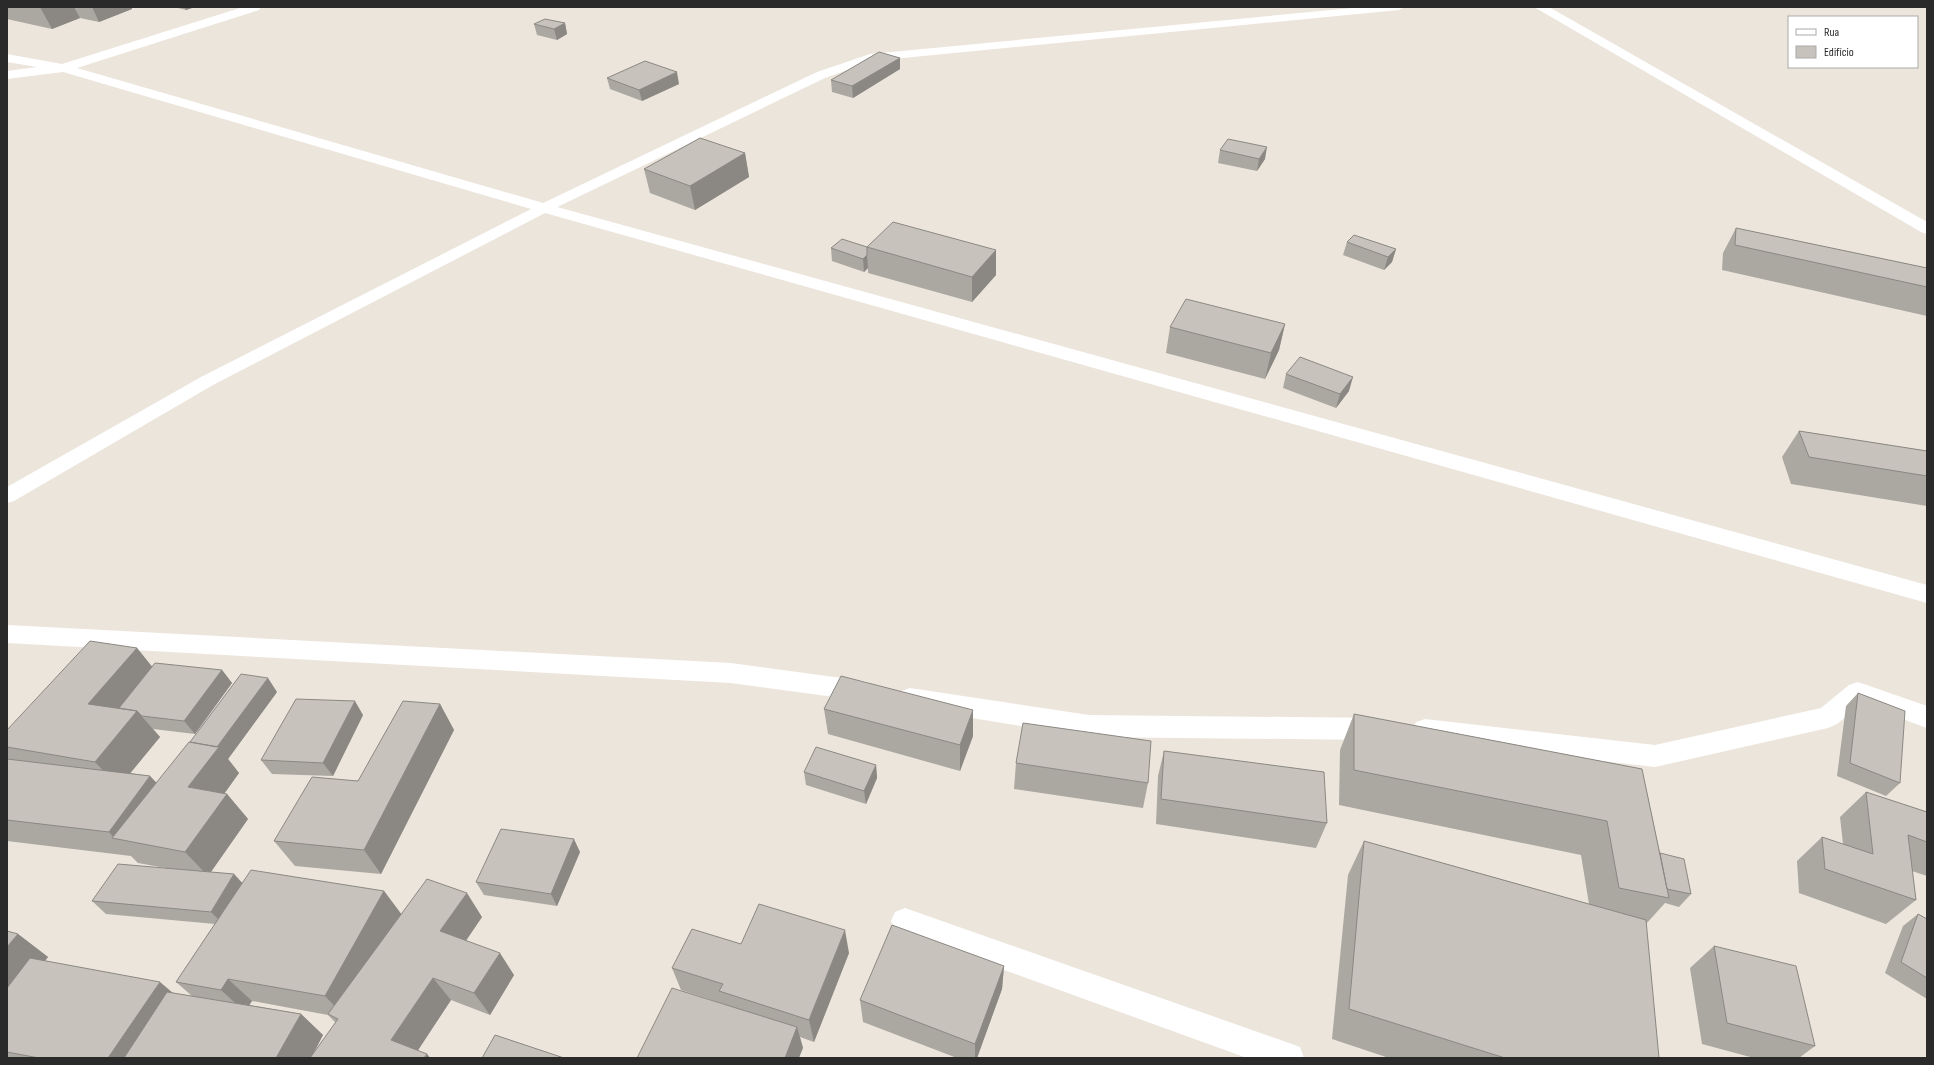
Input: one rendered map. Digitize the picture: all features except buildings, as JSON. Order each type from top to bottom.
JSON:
[{"type":"street","points":[[7,75],[63,68],[255,7]]},
{"type":"street","points":[[1540,7],[1927,229]]},
{"type":"street","points":[[7,58],[63,68],[544,208],[1927,594]]},
{"type":"street","points":[[7,634],[731,673],[949,703],[1089,726],[1421,729],[1655,756],[1828,717],[1858,692],[1927,717]]},
{"type":"lane","points":[[7,496],[207,381],[544,208],[821,75],[870,58],[1399,7]]},
{"type":"lane","points":[[905,921],[1289,1058]]}]
